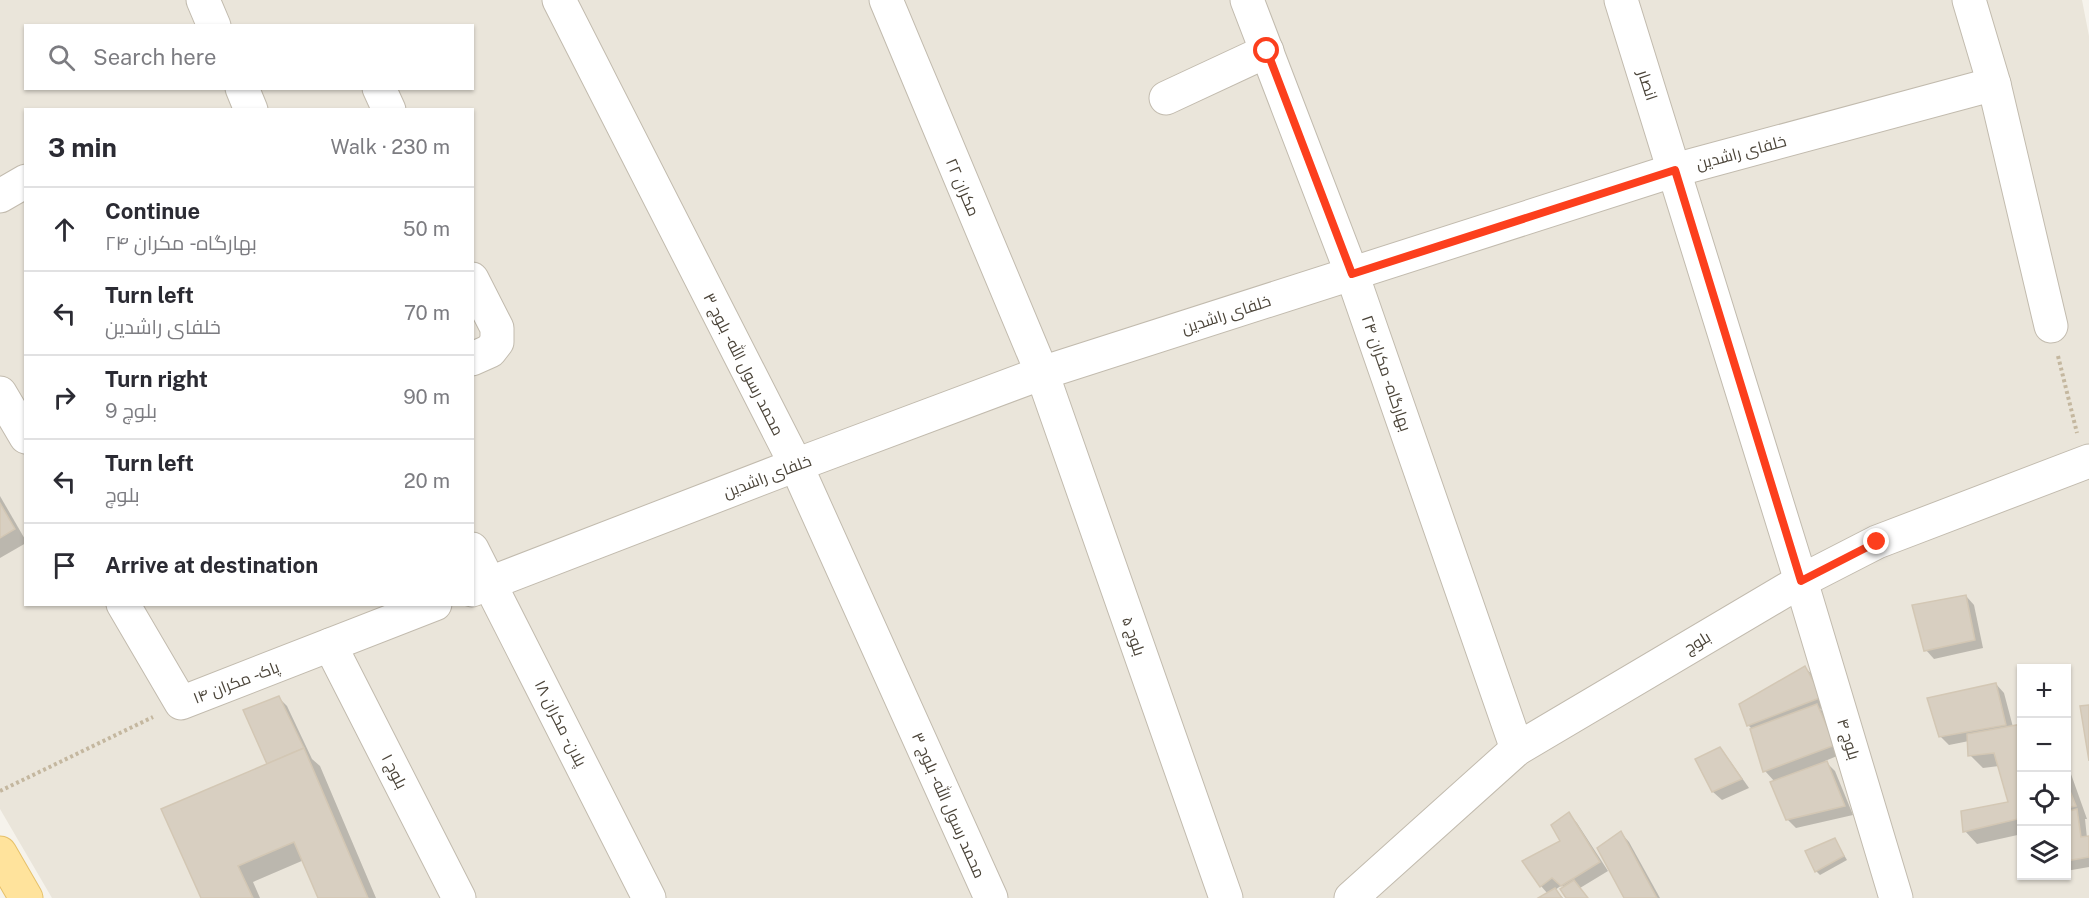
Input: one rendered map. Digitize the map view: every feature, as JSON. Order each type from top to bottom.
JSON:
[{"type":"main road","points":[[0,853],[26,898]]},
{"type":"street","points":[[202,0],[213,24]]},
{"type":"street","name":"محمد رسول الله - بلوچ ۳","points":[[559,0],[796,465],[991,898]]},
{"type":"street","name":"مکران ۲۲","points":[[886,0],[1042,373]]},
{"type":"street","name":"بهارگاه - مکران ۲۴","points":[[1247,0],[1352,274],[1518,749]]},
{"type":"street","name":"انصار","points":[[1621,0],[1801,581]]},
{"type":"street","points":[[1969,0],[1994,84],[2051,326]]},
{"type":"street","points":[[1166,98],[1267,51]]},
{"type":"street","name":"خلفای راشدین","points":[[482,586],[1042,373],[1675,170],[1994,84]]},
{"type":"street","points":[[243,90],[250,108]]},
{"type":"street","points":[[380,90],[388,108]]},
{"type":"street","points":[[0,196],[24,182]]},
{"type":"street","points":[[474,283],[497,328],[497,342],[490,351],[474,358]]},
{"type":"street","name":"بلوچ ۵","points":[[1042,373],[1226,898]]},
{"type":"street","points":[[0,393],[24,434]]},
{"type":"street","name":"بلوچ","points":[[1351,898],[1518,749],[1801,581],[1877,542],[2086,462]]},
{"type":"street","name":"پلان - مکران ۱۸","points":[[474,556],[482,586],[649,898]]},
{"type":"street","name":"بلوچ ۴","points":[[1801,581],[1896,898]]},
{"type":"street","name":"پاک - مکران ۱۴","points":[[124,606],[181,703],[330,645]]},
{"type":"street","points":[[330,645],[430,606]]},
{"type":"street","name":"بلوچ ۱","points":[[330,645],[459,898]]},
{"type":"path","points":[[2051,326],[2086,462]]},
{"type":"path","points":[[0,791],[181,703]]},
{"type":"shaded area","points":[[0,0],[2082,0],[2089,36],[2089,898],[52,898],[0,809]]},
{"type":"building","points":[[0,503],[15,529],[0,538]]},
{"type":"building","points":[[1966,595],[1975,640],[1924,651],[1912,605]]},
{"type":"building","points":[[1805,666],[1822,697],[1747,726],[1739,704]]},
{"type":"building","points":[[1996,683],[2006,725],[1939,737],[1927,698]]},
{"type":"building","points":[[279,696],[304,748],[267,764],[243,710]]},
{"type":"building","points":[[1817,704],[1835,745],[1763,772],[1750,729]]},
{"type":"building","points":[[2089,705],[2089,761],[2080,706]]},
{"type":"building","points":[[2017,725],[2017,819],[1963,832],[1961,811],[2008,802],[1994,753],[1968,756],[1967,734]]},
{"type":"building","points":[[1720,747],[1742,779],[1712,792],[1695,759]]},
{"type":"building","points":[[304,748],[368,898],[318,898],[294,842],[238,866],[253,898],[201,898],[161,809]]},
{"type":"building","points":[[1827,761],[1845,806],[1786,820],[1770,782]]},
{"type":"building","points":[[2071,794],[2076,806],[2071,807]]},
{"type":"building","points":[[2077,809],[2081,837],[2089,836],[2089,857],[2071,860],[2071,811]]},
{"type":"building","points":[[1569,812],[1600,862],[1561,886],[1552,878],[1540,887],[1522,861],[1560,841],[1551,825]]},
{"type":"building","points":[[1621,831],[1657,898],[1624,898],[1597,848]]},
{"type":"building","points":[[1835,838],[1844,856],[1815,872],[1805,851]]},
{"type":"building","points":[[1574,880],[1588,898],[1566,898],[1560,889]]},
{"type":"building","points":[[1555,888],[1562,898],[1538,898]]},
{"type":"route","points":[[1267,51],[1352,274],[1675,170],[1801,581],[1877,542]]}]
